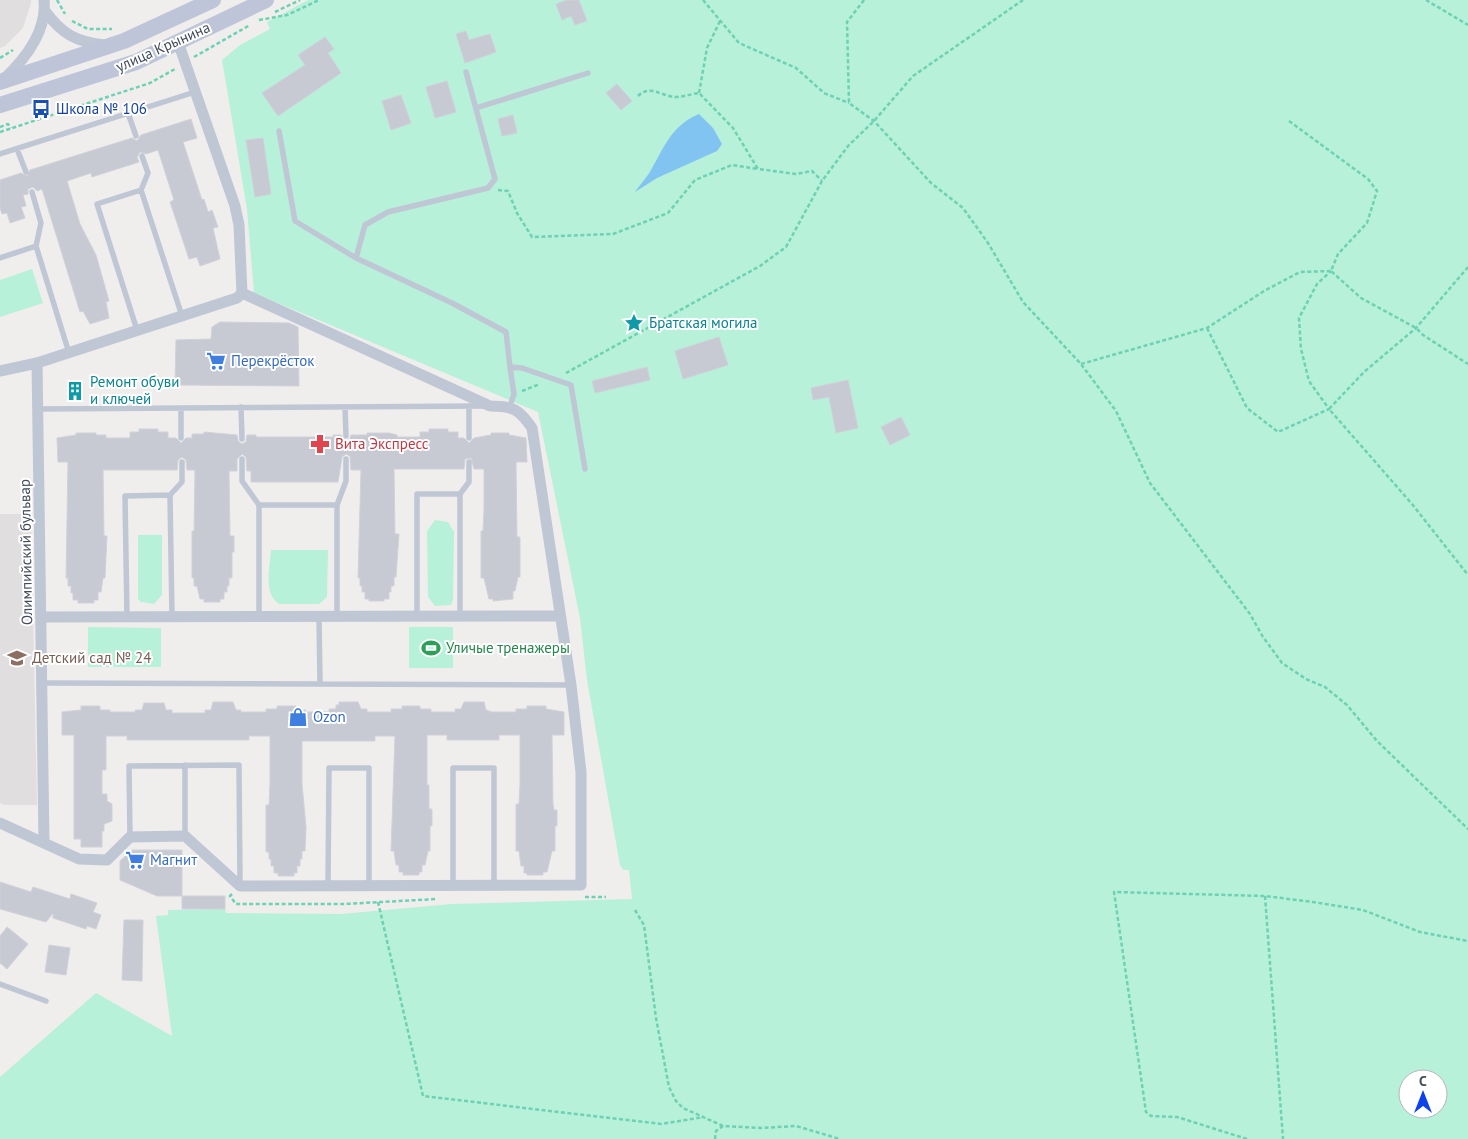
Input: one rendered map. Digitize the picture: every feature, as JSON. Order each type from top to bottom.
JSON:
[{"type":"main road","name":"улица Крынина","points":[[1,81],[112,45],[212,0]]},
{"type":"main road","name":"улица Крынина","points":[[0,105],[136,62],[266,0]]},
{"type":"street","points":[[45,5],[57,27],[84,43],[112,45]]},
{"type":"street","points":[[1,81],[16,68],[34,44],[45,5]]},
{"type":"street","points":[[0,371],[37,363],[69,353],[237,298],[242,293],[239,225],[235,206],[178,42]]},
{"type":"street","points":[[0,823],[79,859],[107,860],[130,837],[185,836],[240,886],[580,885],[581,772],[571,685],[559,616],[532,428],[522,414],[510,406],[490,406],[242,293]]},
{"type":"street","name":"Олимпийский бульвар","points":[[37,363],[44,842]]},
{"type":"street","points":[[42,617],[559,616]]},
{"type":"lane","points":[[356,258],[365,225],[388,212],[488,188],[495,179],[466,72]]},
{"type":"lane","points":[[476,108],[588,73]]},
{"type":"lane","points":[[0,154],[196,92]]},
{"type":"lane","points":[[128,112],[136,136]]},
{"type":"lane","points":[[279,131],[295,221],[356,258],[452,303],[506,332],[514,394],[510,406]]},
{"type":"lane","points":[[17,148],[26,172]]},
{"type":"lane","points":[[142,156],[148,173],[140,190],[182,316]]},
{"type":"lane","points":[[138,330],[97,204],[140,190]]},
{"type":"lane","points":[[32,192],[41,222],[36,246],[69,353]]},
{"type":"lane","points":[[0,258],[36,246]]},
{"type":"lane","points":[[510,367],[522,368],[556,378],[571,385],[585,469]]},
{"type":"lane","points":[[469,406],[469,438]]},
{"type":"lane","points":[[39,409],[490,406]]},
{"type":"lane","points":[[241,407],[242,439]]},
{"type":"lane","points":[[345,407],[346,436]]},
{"type":"lane","points":[[182,408],[182,438]]},
{"type":"lane","points":[[242,460],[242,481],[259,505],[259,616]]},
{"type":"lane","points":[[337,616],[337,505],[346,481],[346,460]]},
{"type":"lane","points":[[172,617],[170,495],[182,482],[182,462]]},
{"type":"lane","points":[[460,616],[460,494],[469,482],[469,462]]},
{"type":"lane","points":[[417,616],[417,494],[460,494]]},
{"type":"lane","points":[[127,617],[125,496],[170,495]]},
{"type":"lane","points":[[259,505],[337,505]]},
{"type":"lane","points":[[319,616],[320,684]]},
{"type":"lane","points":[[43,683],[571,685]]},
{"type":"lane","points":[[184,765],[185,836]]},
{"type":"lane","points":[[130,837],[130,766],[240,765],[240,886]]},
{"type":"lane","points":[[328,886],[328,768],[369,768],[369,886]]},
{"type":"lane","points":[[452,886],[453,768],[494,768],[494,886]]},
{"type":"lane","points":[[0,984],[46,1001]]},
{"type":"path","points":[[57,0],[66,18],[88,29],[114,29]]},
{"type":"path","points":[[0,132],[150,83],[258,20],[300,0]]},
{"type":"path","points":[[258,20],[287,15],[319,0]]},
{"type":"path","points":[[703,0],[739,44],[796,68],[824,92],[849,103],[874,121],[931,183],[963,208],[988,243],[1023,302],[1081,364],[1116,411],[1150,483],[1250,614],[1263,637],[1282,663],[1306,679],[1325,686],[1347,705],[1377,741],[1468,829]]},
{"type":"path","points":[[849,103],[847,22],[864,0]]},
{"type":"path","points":[[514,394],[556,378],[760,266],[786,247],[822,181],[848,146],[874,121],[913,76],[1022,0]]},
{"type":"path","points":[[1426,0],[1468,25]]},
{"type":"path","points":[[699,93],[707,48],[720,20]]},
{"type":"path","points":[[638,96],[643,92],[652,90],[676,97],[699,93]]},
{"type":"path","points":[[699,93],[733,128],[758,170]]},
{"type":"path","points":[[1289,121],[1368,179],[1377,191],[1367,224],[1338,254],[1331,271],[1317,284],[1300,318],[1301,349],[1309,380],[1329,409],[1412,504],[1468,575]]},
{"type":"path","points":[[0,127],[8,124],[10,128]]},
{"type":"path","points":[[488,188],[508,191],[517,213],[532,237],[613,234],[668,213],[695,180],[732,165],[796,174],[812,171],[822,181]]},
{"type":"path","points":[[1207,328],[1247,408],[1278,432],[1329,409],[1364,372],[1416,328],[1468,267]]},
{"type":"path","points":[[1081,364],[1207,328],[1264,291],[1300,272],[1331,271],[1361,298],[1416,328],[1423,335],[1468,364]]},
{"type":"path","points":[[1247,1139],[1177,1117],[1151,1116],[1146,1112],[1143,1106],[1114,892],[1265,896],[1363,910],[1420,932],[1468,941]]},
{"type":"path","points":[[230,896],[236,904],[443,899]]},
{"type":"path","points":[[1265,896],[1283,1139]]},
{"type":"path","points":[[577,897],[606,897]]},
{"type":"path","points":[[378,902],[423,1096],[661,1124],[704,1117]]},
{"type":"path","points":[[635,910],[644,925],[656,1018],[669,1087],[683,1108],[704,1117],[714,1124],[723,1126],[761,1128],[796,1126],[840,1139]]},
{"type":"path","points":[[715,1139],[716,1131],[723,1126]]},
{"type":"shaded area","points":[[0,0],[31,0],[31,3],[23,28],[5,46],[0,48]]},
{"type":"shaded area","name":"Детский сад № 24","points":[[0,514],[31,514],[37,805],[5,805],[0,803]]},
{"type":"green space","points":[[308,0],[1468,0],[1468,1139],[0,1139],[0,1077],[96,993],[172,1036],[156,916],[168,915],[168,910],[225,909],[226,913],[341,914],[452,904],[632,899],[629,870],[623,870],[620,865],[587,680],[580,618],[538,412],[254,293],[247,209],[222,60],[240,45],[270,29],[267,22]]},
{"type":"green space","points":[[32,269],[43,303],[0,317],[0,280]]},
{"type":"green space","points":[[435,520],[448,522],[454,532],[453,600],[451,605],[435,606],[428,597],[427,531]]},
{"type":"green space","points":[[138,535],[162,535],[162,595],[154,604],[141,602],[138,599]]},
{"type":"green space","points":[[271,550],[328,550],[327,597],[319,604],[279,604],[271,594],[269,587]]},
{"type":"green space","points":[[88,627],[161,628],[161,667],[88,667]]},
{"type":"green space","name":"Уличые тренажеры","points":[[409,627],[453,627],[453,668],[409,668]]},
{"type":"water","points":[[699,114],[713,128],[722,144],[717,151],[657,178],[635,192],[675,131],[689,119]]},
{"type":"building","points":[[567,0],[579,0],[587,21],[575,25],[571,16],[562,20],[556,4]]},
{"type":"building","points":[[466,31],[469,40],[490,34],[496,52],[465,63],[456,34]]},
{"type":"building","points":[[325,37],[334,49],[328,53],[341,73],[278,116],[262,93],[305,65],[298,55]]},
{"type":"building","points":[[447,81],[456,112],[435,118],[426,87]]},
{"type":"building","points":[[617,84],[632,101],[621,110],[606,93]]},
{"type":"building","points":[[401,95],[411,123],[391,130],[382,101]]},
{"type":"building","points":[[513,115],[517,133],[502,136],[498,119]]},
{"type":"building","points":[[191,119],[197,138],[183,142],[202,200],[204,199],[208,212],[212,210],[218,227],[213,228],[220,259],[200,266],[197,257],[189,259],[170,202],[174,200],[158,150],[146,154],[140,152],[137,157],[139,162],[92,177],[91,173],[67,181],[80,224],[96,255],[109,301],[106,302],[109,318],[90,324],[83,311],[80,312],[42,189],[37,191],[33,187],[28,189],[28,194],[23,195],[26,206],[21,207],[25,218],[10,223],[7,213],[2,214],[0,208],[0,180],[21,173],[27,176],[30,170],[132,138],[137,141],[141,135]]},
{"type":"building","points":[[263,138],[271,194],[255,197],[246,140]]},
{"type":"building","points":[[220,322],[289,323],[298,327],[299,386],[175,385],[176,340],[211,339],[212,327]]},
{"type":"building","points":[[719,337],[728,365],[683,379],[675,351]]},
{"type":"building","points":[[647,367],[650,380],[595,393],[592,381]]},
{"type":"building","points":[[848,380],[858,428],[836,433],[829,397],[813,400],[811,388]]},
{"type":"building","points":[[901,417],[910,435],[890,445],[881,427]]},
{"type":"building","points":[[139,429],[158,429],[158,432],[168,432],[168,438],[176,438],[181,443],[186,438],[192,438],[192,434],[204,434],[204,432],[237,435],[238,441],[242,444],[246,442],[247,435],[256,435],[256,437],[333,437],[333,435],[341,435],[346,441],[350,439],[351,435],[367,435],[367,433],[389,433],[397,435],[397,437],[420,437],[420,432],[429,432],[429,429],[448,429],[448,432],[458,432],[458,438],[464,438],[469,443],[474,438],[491,435],[491,433],[509,433],[509,435],[526,438],[527,462],[516,462],[517,537],[520,537],[520,577],[518,577],[515,591],[513,591],[513,599],[493,601],[493,599],[489,599],[484,578],[481,578],[484,469],[474,469],[471,458],[465,459],[464,469],[394,469],[395,534],[399,534],[396,577],[394,577],[394,586],[391,586],[391,592],[389,592],[389,599],[369,601],[369,599],[365,599],[365,592],[362,592],[360,578],[358,578],[361,470],[351,470],[350,456],[346,454],[342,457],[338,482],[251,482],[251,471],[247,471],[246,457],[242,454],[237,459],[237,471],[229,471],[230,536],[234,536],[234,552],[232,552],[232,578],[229,578],[229,586],[227,586],[227,592],[224,592],[224,599],[220,599],[220,602],[204,602],[204,599],[200,599],[197,586],[194,586],[194,578],[192,578],[192,531],[194,531],[195,470],[187,470],[186,460],[182,457],[178,460],[177,470],[103,470],[104,536],[107,536],[105,578],[103,578],[101,592],[98,592],[98,600],[94,600],[94,603],[78,603],[78,600],[73,600],[71,586],[68,586],[68,578],[66,578],[68,462],[58,462],[57,438],[76,435],[76,433],[96,433],[96,435],[106,435],[106,438],[130,438],[130,432],[139,432]]},
{"type":"building","points":[[213,702],[233,702],[236,710],[241,710],[241,712],[266,712],[266,709],[277,709],[277,706],[296,706],[296,710],[306,710],[306,712],[329,712],[329,709],[336,709],[336,705],[339,705],[339,702],[358,702],[361,709],[367,709],[367,712],[391,712],[391,709],[402,709],[402,706],[420,706],[420,709],[431,709],[431,712],[455,712],[455,709],[461,709],[464,702],[484,702],[486,710],[492,712],[516,712],[516,709],[527,709],[527,706],[546,706],[546,709],[564,712],[564,735],[552,735],[553,804],[554,810],[557,810],[557,826],[555,826],[555,851],[552,851],[547,872],[543,872],[543,875],[527,875],[527,873],[524,873],[524,866],[521,866],[519,851],[516,851],[516,804],[519,804],[520,784],[520,735],[499,735],[499,740],[447,740],[447,735],[427,735],[427,785],[429,785],[429,809],[432,809],[432,826],[430,826],[430,851],[428,851],[425,865],[422,865],[422,872],[419,872],[419,875],[403,875],[403,872],[399,872],[399,865],[396,865],[394,851],[391,851],[395,736],[375,736],[375,741],[302,741],[302,784],[306,827],[305,851],[302,851],[300,866],[297,866],[297,873],[294,873],[294,876],[278,876],[278,873],[274,873],[274,866],[271,866],[271,859],[269,859],[269,852],[266,852],[266,805],[269,805],[270,784],[270,736],[249,736],[249,740],[127,740],[127,736],[106,736],[106,770],[102,770],[102,794],[107,794],[107,801],[112,804],[112,821],[104,824],[102,847],[81,847],[81,839],[74,839],[74,735],[62,735],[62,712],[81,710],[81,706],[100,706],[100,710],[110,710],[110,712],[135,712],[135,710],[142,710],[144,703],[164,703],[166,710],[172,710],[172,713],[205,713],[205,710],[211,710]]},
{"type":"building","points":[[132,850],[182,850],[182,896],[157,896],[120,880],[120,861]]},
{"type":"building","points":[[0,882],[31,892],[33,887],[70,899],[71,894],[97,903],[93,912],[101,915],[96,929],[87,926],[86,929],[53,918],[53,913],[46,922],[0,909]]},
{"type":"building","points":[[182,896],[225,896],[225,909],[182,909]]},
{"type":"building","points":[[124,920],[143,920],[142,981],[122,980]]},
{"type":"building","points":[[7,927],[28,944],[7,969],[0,963],[0,936]]},
{"type":"building","points":[[49,945],[70,948],[66,975],[45,972]]},
{"type":"place","name":"Школа № 106","points":[[41,109]]},
{"type":"place","name":"Братская могила","points":[[634,323]]},
{"type":"place","name":"Перекрёсток","points":[[216,361]]},
{"type":"place","name":"Ремонт обуви и ключей","points":[[75,391]]},
{"type":"place","name":"Вита Экспресс","points":[[320,444]]},
{"type":"place","name":"Уличые тренажеры","points":[[431,648]]},
{"type":"place","name":"Детский сад № 24","points":[[17,658]]},
{"type":"place","name":"Ozon","points":[[298,717]]},
{"type":"place","name":"Магнит","points":[[135,860]]}]
